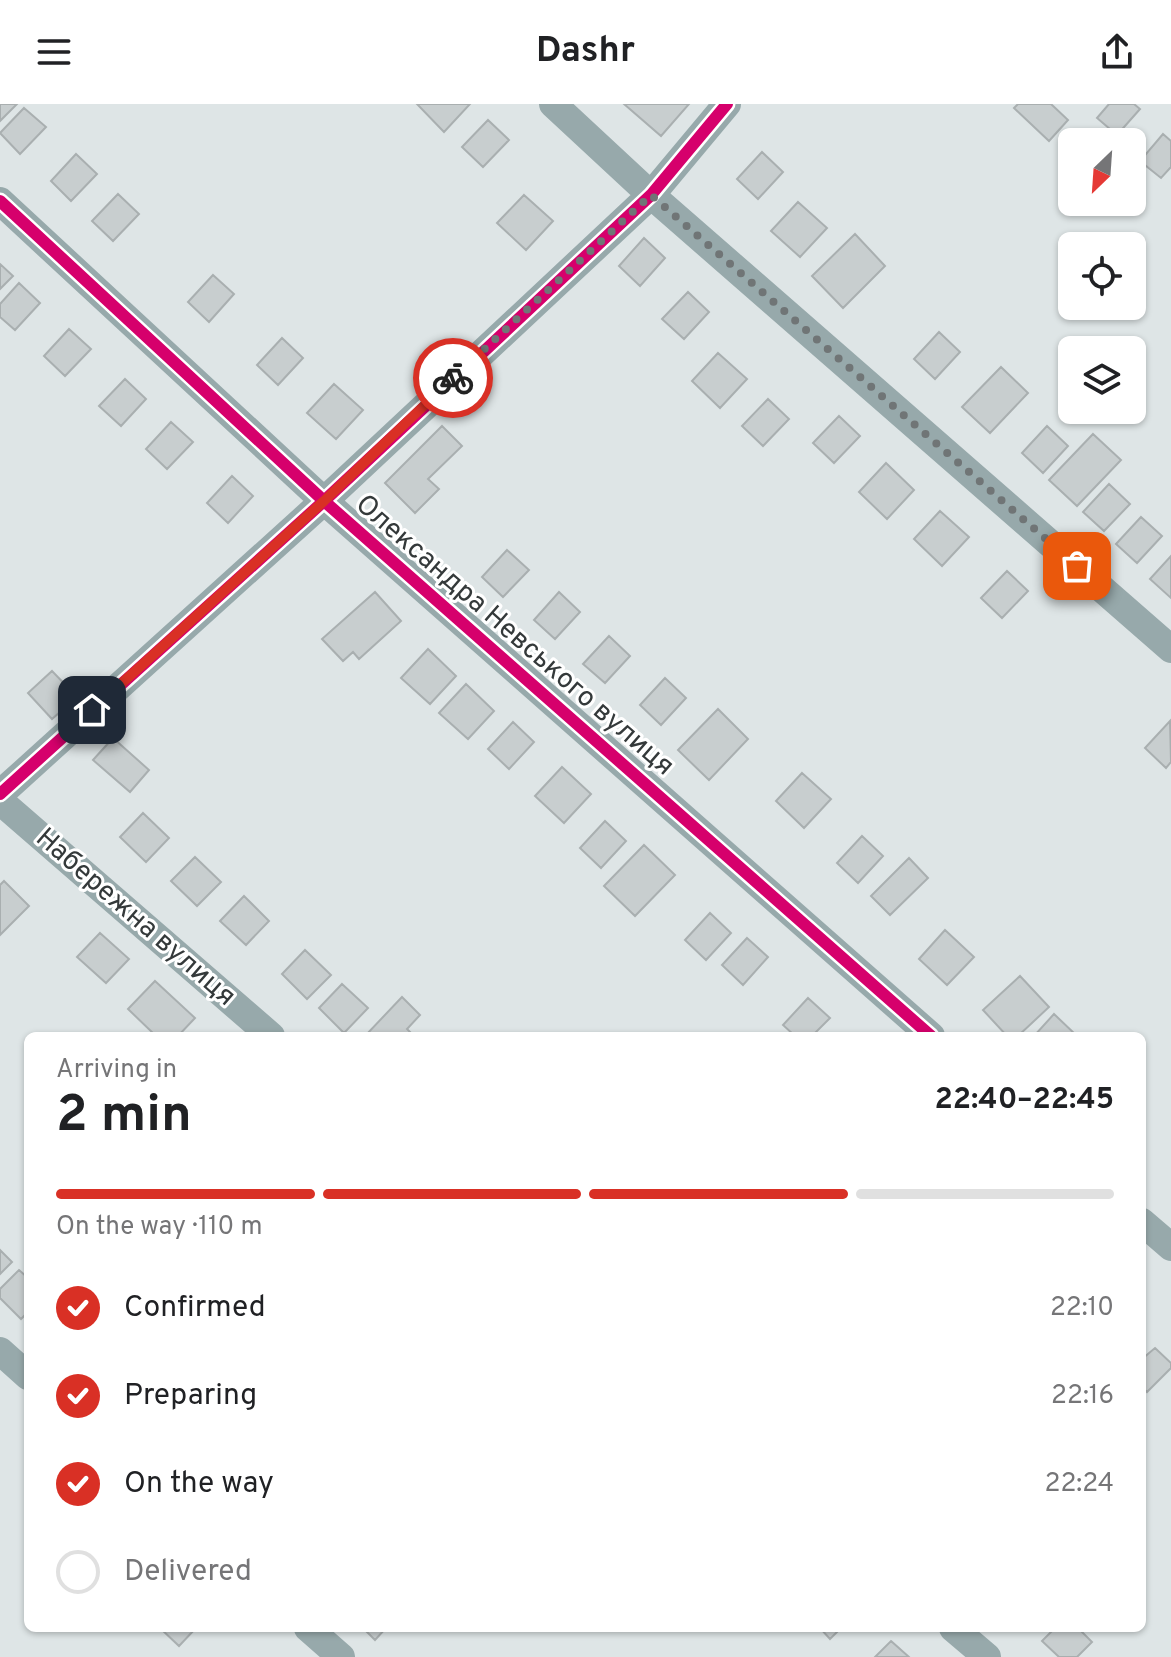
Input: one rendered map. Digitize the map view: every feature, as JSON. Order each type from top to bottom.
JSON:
[{"type":"street","points":[[553,104],[651,195],[1171,649]]},
{"type":"street","points":[[0,794],[324,501],[651,195],[727,104]]},
{"type":"street","name":"Олександра Невського вулиця","points":[[0,201],[324,501],[926,1032]]},
{"type":"street","name":"Набережна вулиця","points":[[0,801],[266,1032]]},
{"type":"street","points":[[1146,1225],[1171,1247]]},
{"type":"street","points":[[0,1351],[24,1372]]},
{"type":"street","points":[[313,1632],[341,1657]]},
{"type":"street","points":[[958,1632],[987,1657]]},
{"type":"building","points":[[0,104],[17,104],[0,121]]},
{"type":"building","points":[[417,104],[470,104],[444,132]]},
{"type":"building","points":[[624,104],[689,104],[661,136]]},
{"type":"building","points":[[1018,104],[1051,104],[1068,120],[1049,141],[1014,108]]},
{"type":"building","points":[[1109,104],[1134,104],[1140,109],[1123,128],[1109,128],[1097,118]]},
{"type":"building","points":[[24,108],[46,127],[20,154],[0,133]]},
{"type":"building","points":[[488,120],[509,140],[483,167],[462,147]]},
{"type":"building","points":[[1163,134],[1171,141],[1171,167],[1161,178],[1146,166],[1146,154]]},
{"type":"building","points":[[762,152],[783,172],[758,199],[737,179]]},
{"type":"building","points":[[76,154],[97,174],[71,201],[51,181]]},
{"type":"building","points":[[118,194],[139,214],[113,241],[92,221]]},
{"type":"building","points":[[524,195],[553,221],[526,250],[497,223]]},
{"type":"building","points":[[798,202],[827,228],[800,257],[771,231]]},
{"type":"building","points":[[855,234],[885,266],[843,308],[812,276]]},
{"type":"building","points":[[644,238],[665,258],[640,286],[619,266]]},
{"type":"building","points":[[0,264],[13,276],[0,289]]},
{"type":"building","points":[[213,275],[234,294],[209,322],[188,302]]},
{"type":"building","points":[[19,283],[40,303],[15,330],[0,317],[0,304]]},
{"type":"building","points":[[688,292],[709,312],[684,339],[662,319]]},
{"type":"building","points":[[69,329],[91,349],[65,376],[44,356]]},
{"type":"building","points":[[939,332],[960,352],[935,379],[914,359]]},
{"type":"building","points":[[282,338],[303,358],[278,385],[257,365]]},
{"type":"building","points":[[718,353],[747,379],[720,408],[692,381]]},
{"type":"building","points":[[1001,367],[1028,393],[990,433],[962,407]]},
{"type":"building","points":[[125,379],[146,399],[121,426],[99,406]]},
{"type":"building","points":[[334,384],[363,410],[336,439],[307,413]]},
{"type":"building","points":[[768,399],[789,419],[763,446],[742,426]]},
{"type":"building","points":[[839,416],[860,436],[834,463],[813,443]]},
{"type":"building","points":[[171,422],[193,442],[167,469],[146,449]]},
{"type":"building","points":[[442,426],[462,446],[428,479],[439,489],[415,513],[385,483]]},
{"type":"building","points":[[1047,426],[1068,446],[1043,473],[1022,453]]},
{"type":"building","points":[[1093,434],[1121,460],[1077,506],[1049,480]]},
{"type":"building","points":[[886,463],[914,490],[887,519],[859,492]]},
{"type":"building","points":[[232,476],[253,496],[228,523],[207,503]]},
{"type":"building","points":[[1109,484],[1130,504],[1104,531],[1083,512]]},
{"type":"building","points":[[940,511],[969,537],[942,566],[914,539]]},
{"type":"building","points":[[1141,517],[1162,536],[1137,563],[1116,544]]},
{"type":"building","points":[[507,550],[529,570],[503,597],[482,577]]},
{"type":"building","points":[[1171,556],[1171,598],[1150,579]]},
{"type":"building","points":[[1007,571],[1028,591],[1002,618],[981,598]]},
{"type":"building","points":[[375,592],[401,621],[359,659],[353,652],[343,661],[322,639]]},
{"type":"building","points":[[559,592],[580,612],[555,639],[534,620]]},
{"type":"building","points":[[609,636],[630,656],[605,683],[583,664]]},
{"type":"building","points":[[428,649],[456,676],[430,704],[401,678]]},
{"type":"building","points":[[52,671],[77,697],[52,719],[28,693]]},
{"type":"building","points":[[665,678],[686,698],[661,725],[640,705]]},
{"type":"building","points":[[466,684],[494,711],[468,739],[439,713]]},
{"type":"building","points":[[718,709],[748,739],[709,780],[678,750]]},
{"type":"building","points":[[1170,721],[1171,762],[1166,768],[1145,748]]},
{"type":"building","points":[[513,722],[534,742],[509,769],[488,749]]},
{"type":"building","points":[[113,738],[149,770],[130,792],[93,760]]},
{"type":"building","points":[[562,767],[591,794],[564,823],[535,796]]},
{"type":"building","points":[[802,773],[831,799],[804,828],[776,801]]},
{"type":"building","points":[[143,813],[169,838],[146,862],[120,837]]},
{"type":"building","points":[[605,821],[626,841],[601,868],[580,848]]},
{"type":"building","points":[[862,836],[883,856],[858,883],[837,863]]},
{"type":"building","points":[[644,845],[675,875],[635,916],[604,886]]},
{"type":"building","points":[[195,857],[221,882],[197,906],[171,881]]},
{"type":"building","points":[[909,858],[928,878],[890,915],[871,896]]},
{"type":"building","points":[[4,881],[29,906],[0,935],[0,885]]},
{"type":"building","points":[[244,896],[269,921],[246,945],[220,921]]},
{"type":"building","points":[[710,913],[731,933],[706,960],[685,940]]},
{"type":"building","points":[[945,930],[974,957],[947,985],[919,959]]},
{"type":"building","points":[[100,933],[129,959],[106,983],[77,957]]},
{"type":"building","points":[[747,938],[768,957],[743,985],[722,965]]},
{"type":"building","points":[[305,950],[331,975],[307,999],[282,974]]},
{"type":"building","points":[[1020,976],[1049,1007],[1022,1032],[1003,1032],[983,1010]]},
{"type":"building","points":[[155,981],[195,1018],[182,1032],[152,1032],[128,1009]]},
{"type":"building","points":[[342,984],[368,1008],[343,1032],[319,1008]]},
{"type":"building","points":[[402,997],[420,1015],[407,1029],[410,1032],[369,1032]]},
{"type":"building","points":[[808,998],[830,1018],[816,1032],[791,1032],[783,1025]]},
{"type":"building","points":[[1054,1014],[1073,1032],[1038,1032]]},
{"type":"building","points":[[0,1250],[12,1262],[0,1274]]},
{"type":"building","points":[[19,1270],[24,1274],[24,1316],[21,1319],[0,1298],[0,1289]]},
{"type":"building","points":[[1155,1348],[1171,1363],[1171,1368],[1147,1392],[1146,1391],[1146,1356]]},
{"type":"building","points":[[164,1632],[192,1632],[179,1646]]},
{"type":"building","points":[[367,1632],[382,1632],[375,1640]]},
{"type":"building","points":[[824,1632],[837,1632],[830,1639]]},
{"type":"building","points":[[1051,1632],[1082,1632],[1092,1642],[1077,1657],[1059,1657],[1042,1641]]},
{"type":"building","points":[[891,1641],[909,1657],[875,1657]]},
{"type":"cycle path","points":[[0,794],[324,501],[651,195],[727,104]]},
{"type":"cycle path","points":[[0,201],[324,501],[926,1032]]},
{"type":"way so far","points":[[453,378],[651,195],[1077,566]]},
{"type":"route","points":[[92,710],[324,501],[453,378]]}]
